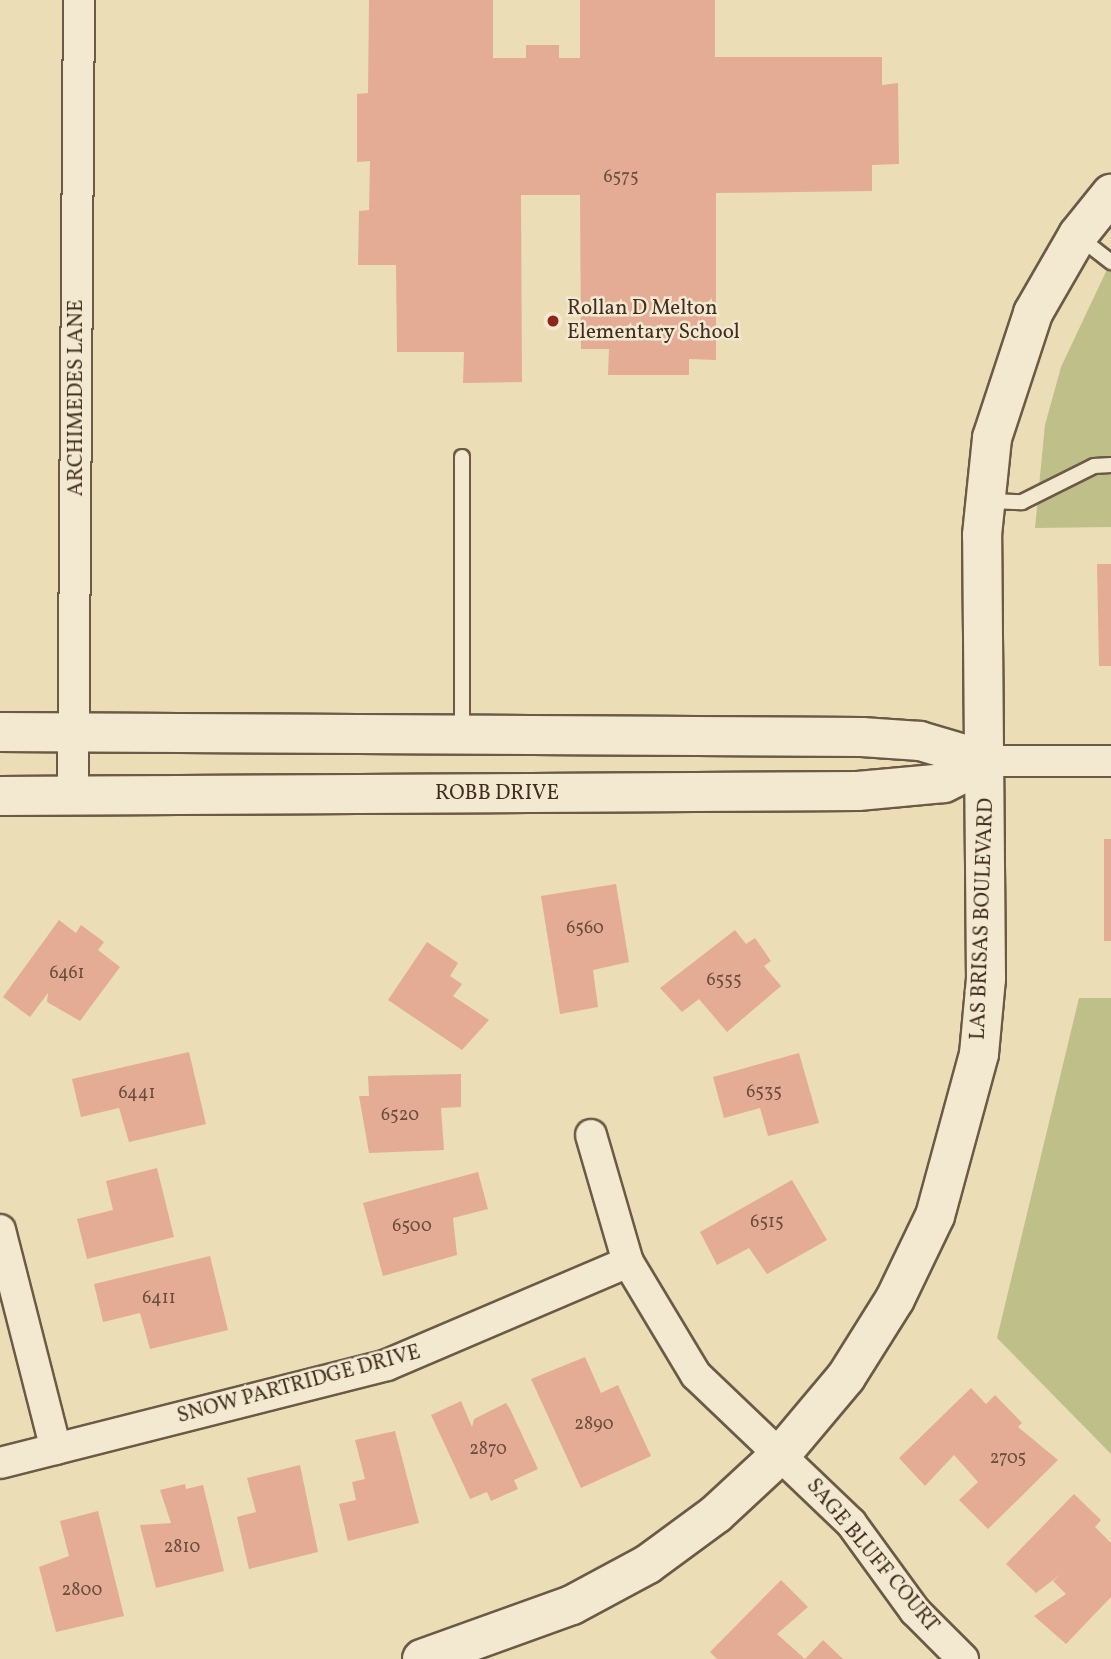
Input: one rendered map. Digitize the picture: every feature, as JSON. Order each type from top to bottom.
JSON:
[{"type":"street","name":"ARCHIMEDES LANE","points":[[73,796],[76,731],[79,0]]},
{"type":"street","name":"LAS BRISAS BOULEVARD","points":[[422,1659],[572,1605],[648,1564],[716,1514],[783,1452],[846,1377],[895,1299],[935,1216],[961,1134],[986,979],[986,501],[1010,370],[1033,313],[1078,236],[1111,194]]},
{"type":"street","name":"ROBB DRIVE","points":[[0,732],[461,738],[862,737],[939,745],[988,761],[1111,761]]},
{"type":"street","name":"ROBB DRIVE","points":[[0,796],[858,791],[944,783],[988,761]]},
{"type":"street","name":"SAGE BLUFF COURT","points":[[591,1135],[628,1262],[696,1375],[737,1419],[783,1452],[963,1659]]},
{"type":"street","points":[[0,1230],[56,1449]]},
{"type":"street","name":"SNOW PARTRIDGE DRIVE","points":[[0,1463],[387,1365],[628,1262]]},
{"type":"lane","points":[[1078,236],[1111,262]]},
{"type":"lane","points":[[461,738],[462,457]]},
{"type":"lane","points":[[986,501],[1022,502],[1094,466],[1111,465]]},
{"type":"green space","points":[[1111,261],[1111,527],[1035,528],[1045,425],[1061,367]]},
{"type":"green space","points":[[1079,998],[1111,998],[1111,1454],[997,1338]]},
{"type":"building","points":[[369,0],[493,0],[493,58],[526,58],[526,45],[559,45],[559,58],[580,58],[580,0],[715,0],[715,57],[882,57],[882,85],[898,83],[899,164],[872,165],[872,191],[716,193],[716,360],[689,359],[689,375],[608,375],[609,349],[581,349],[580,195],[521,195],[522,382],[463,383],[464,352],[397,352],[396,265],[358,265],[359,211],[369,210],[370,161],[357,162],[357,94],[368,93]]},
{"type":"building","points":[[1097,564],[1111,564],[1111,666],[1099,666]]},
{"type":"building","points":[[1104,839],[1111,839],[1111,941],[1104,941]]},
{"type":"building","points":[[616,884],[629,962],[593,970],[598,1007],[560,1014],[541,896]]},
{"type":"building","points":[[59,920],[76,933],[81,925],[104,942],[98,950],[120,967],[80,1021],[47,1002],[48,993],[30,1017],[3,997]]},
{"type":"building","points":[[735,930],[746,944],[755,938],[771,961],[764,966],[781,986],[727,1032],[699,999],[682,1012],[660,988]]},
{"type":"building","points":[[427,942],[458,963],[450,976],[462,984],[453,996],[489,1020],[462,1050],[388,1000]]},
{"type":"building","points":[[189,1052],[206,1124],[129,1142],[119,1108],[81,1117],[72,1079]]},
{"type":"building","points":[[799,1053],[819,1123],[768,1136],[760,1108],[724,1118],[713,1077]]},
{"type":"building","points":[[461,1074],[461,1107],[441,1108],[444,1150],[369,1153],[359,1096],[369,1096],[368,1076]]},
{"type":"building","points":[[157,1168],[174,1237],[87,1259],[77,1219],[113,1210],[106,1181]]},
{"type":"building","points":[[478,1172],[488,1209],[453,1218],[457,1255],[383,1276],[363,1203]]},
{"type":"building","points":[[792,1180],[827,1240],[767,1274],[749,1248],[717,1265],[700,1232]]},
{"type":"building","points":[[210,1256],[228,1330],[150,1349],[140,1313],[103,1322],[94,1284]]},
{"type":"building","points":[[585,1357],[601,1393],[618,1385],[651,1456],[581,1488],[531,1379]]},
{"type":"building","points":[[971,1388],[986,1404],[995,1395],[1022,1423],[1018,1427],[1058,1460],[988,1529],[959,1500],[978,1482],[954,1455],[925,1486],[899,1458]]},
{"type":"building","points":[[461,1401],[472,1427],[474,1419],[506,1403],[510,1409],[538,1469],[514,1480],[518,1489],[491,1501],[487,1492],[470,1499],[431,1415]]},
{"type":"building","points":[[395,1431],[419,1523],[348,1541],[339,1504],[356,1500],[352,1482],[365,1479],[355,1440]]},
{"type":"building","points":[[300,1465],[318,1552],[249,1569],[237,1517],[256,1512],[247,1478]]},
{"type":"building","points":[[185,1484],[186,1489],[203,1485],[224,1571],[156,1588],[140,1525],[171,1523],[160,1490]]},
{"type":"building","points":[[1074,1494],[1101,1520],[1095,1527],[1111,1543],[1111,1597],[1066,1644],[1034,1616],[1066,1594],[1053,1581],[1061,1574],[1036,1593],[1006,1564]]},
{"type":"building","points":[[98,1511],[124,1616],[56,1632],[39,1567],[69,1556],[60,1521]]},
{"type":"building","points":[[781,1580],[808,1607],[777,1634],[805,1659],[717,1659],[710,1652]]},
{"type":"building","points":[[823,1640],[843,1659],[805,1659]]},
{"type":"place","name":"Rollan D Melton Elementary School","points":[[553,321]]}]
